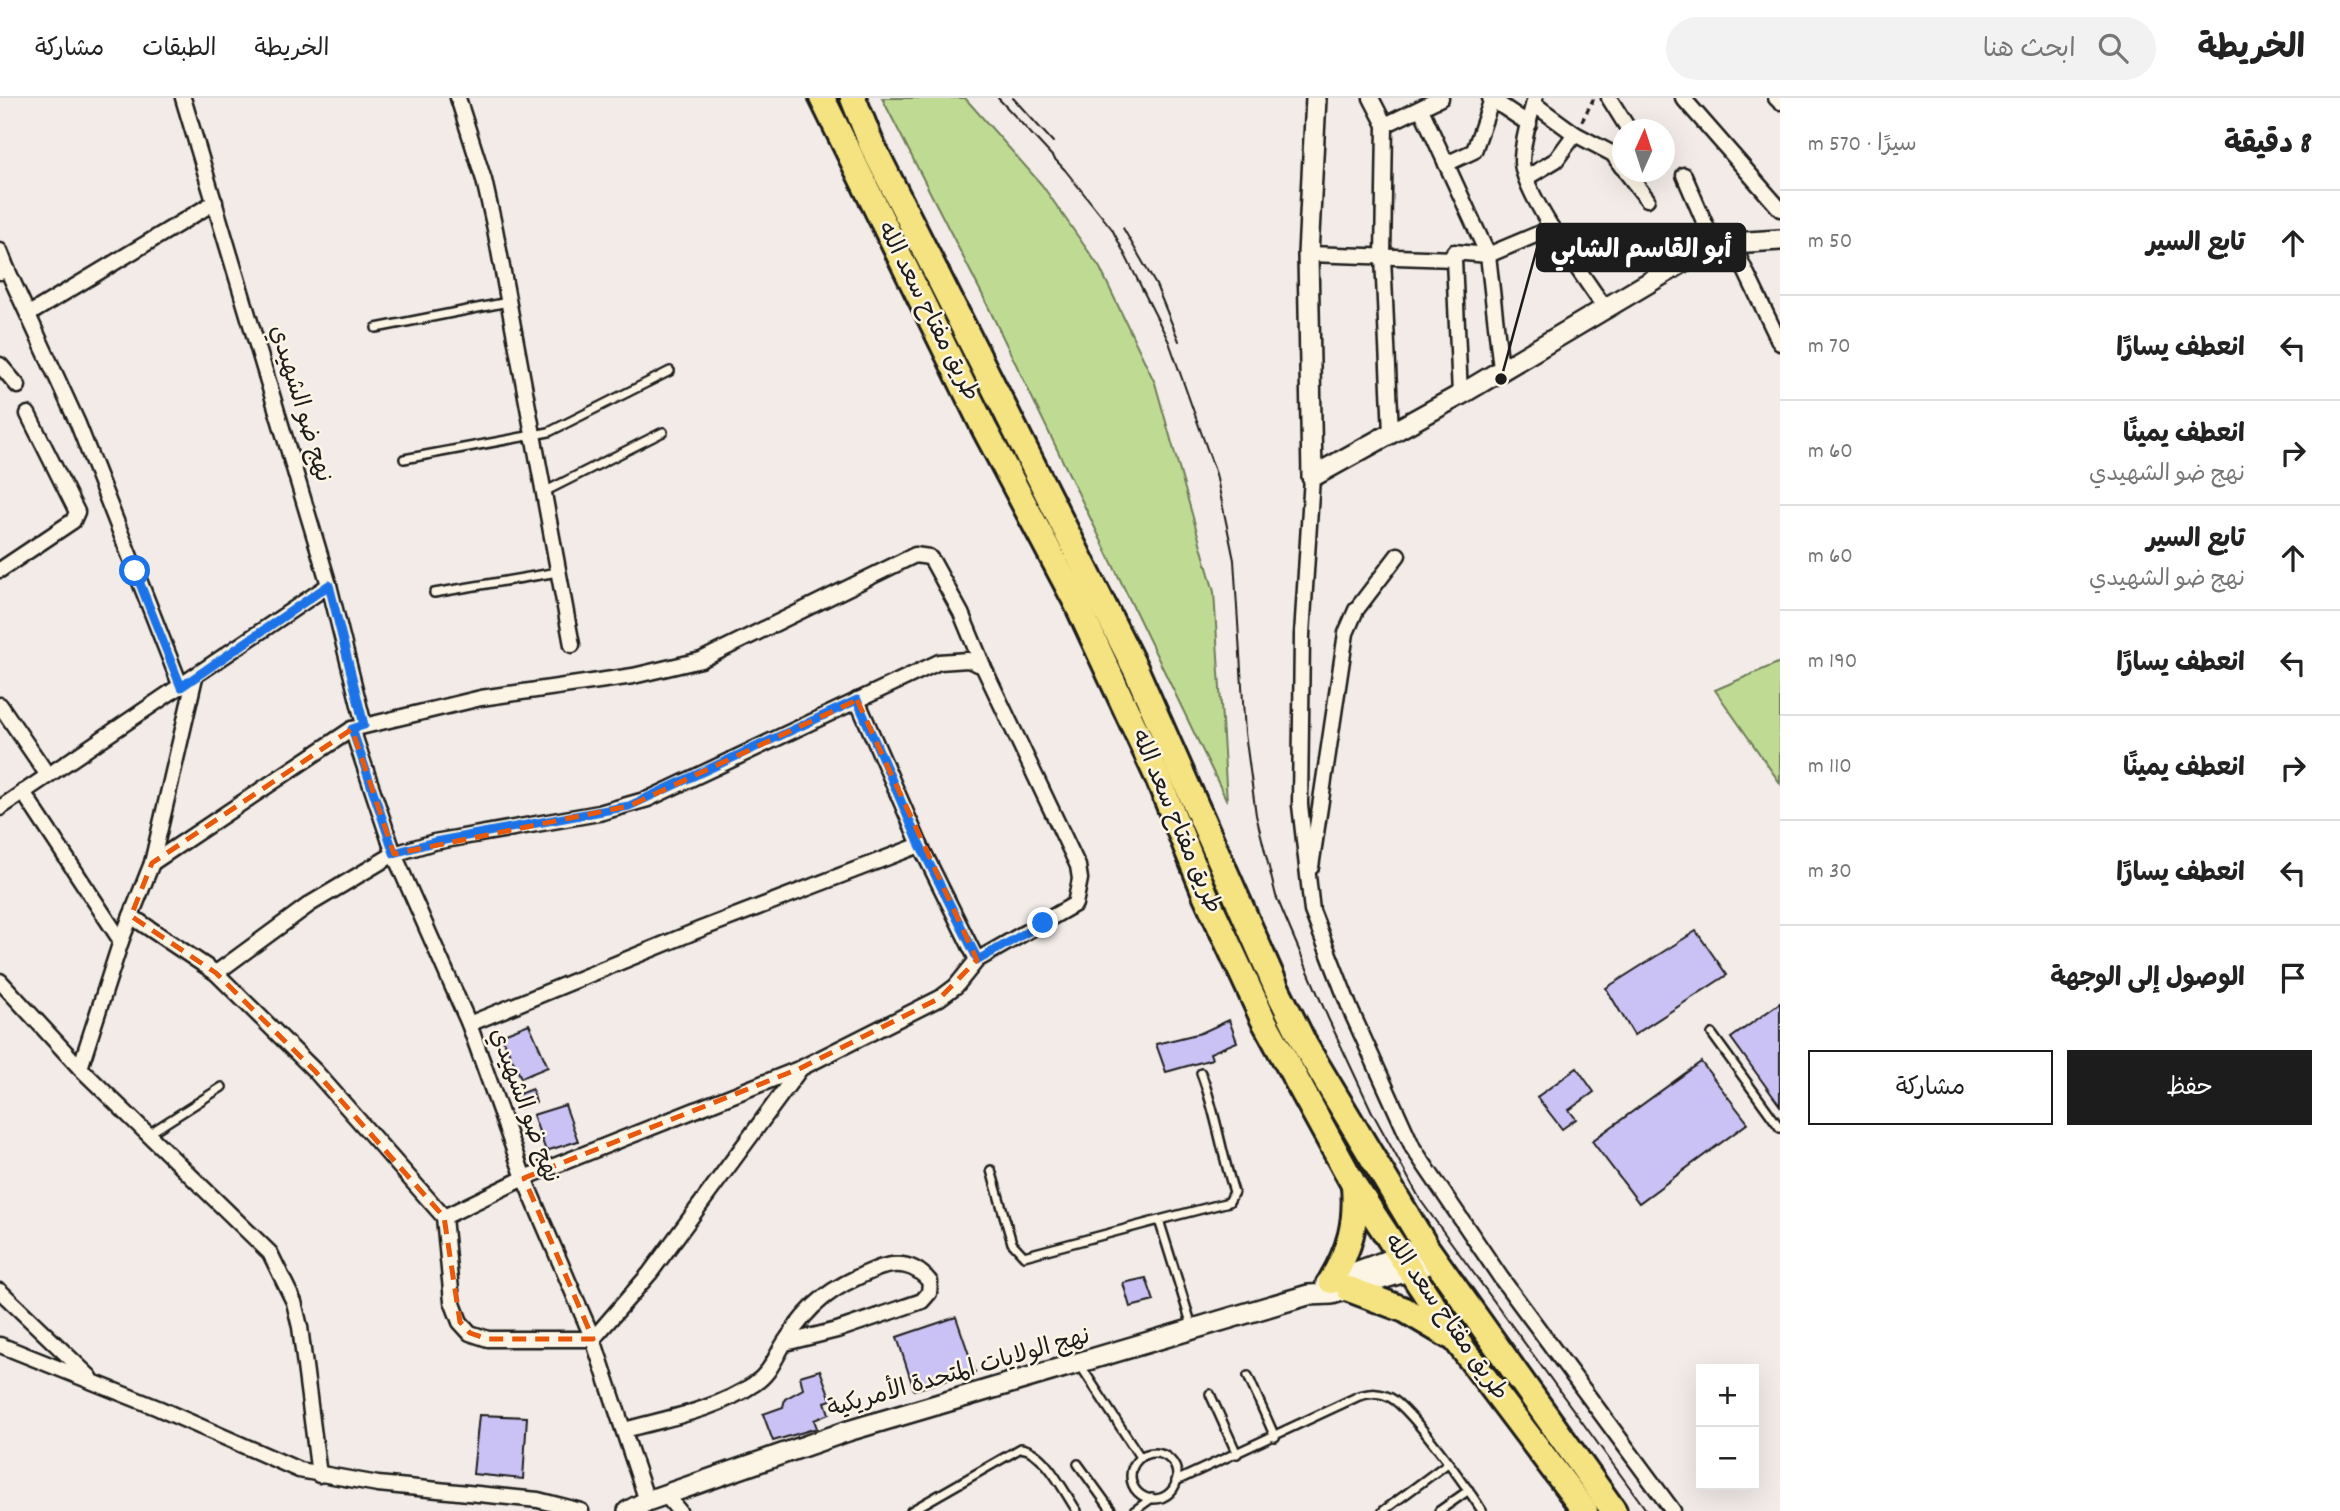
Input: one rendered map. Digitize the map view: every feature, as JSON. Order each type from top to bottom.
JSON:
[{"type":"highway","name":"طريق مفتاح سعد الله","points":[[822,98],[984,428],[1076,602],[1158,778],[1206,895],[1263,1019],[1354,1185],[1456,1340],[1585,1511]]},
{"type":"highway","name":"طريق مفتاح سعد الله","points":[[853,98],[871,143],[1136,670],[1277,989],[1306,1047],[1432,1255],[1614,1511]]},
{"type":"highway","points":[[1354,1185],[1356,1210],[1353,1236],[1344,1259],[1340,1285],[1405,1310],[1456,1340]]},
{"type":"street","name":"نهج ضو الشهيدي","points":[[183,98],[329,585],[358,727],[394,853],[470,1024],[524,1178],[593,1339],[624,1430],[656,1498],[679,1511]]},
{"type":"street","points":[[458,98],[484,180],[572,645]]},
{"type":"street","points":[[1316,98],[1308,254],[1312,477],[1302,635],[1300,773],[1302,838],[1312,911],[1351,1012],[1413,1148],[1501,1278],[1673,1511]]},
{"type":"street","points":[[1371,98],[1385,125],[1383,257],[1391,433]]},
{"type":"street","points":[[1385,125],[1441,98]]},
{"type":"street","points":[[1609,98],[1622,119]]},
{"type":"street","points":[[1683,98],[1780,209]]},
{"type":"street","points":[[1776,98],[1780,102]]},
{"type":"street","points":[[1446,164],[1474,151],[1491,99],[1529,124]]},
{"type":"street","points":[[1605,308],[1552,228],[1526,178],[1522,163],[1534,101],[1575,134],[1612,153]]},
{"type":"street","points":[[1421,109],[1488,255],[1501,369]]},
{"type":"street","points":[[1526,178],[1556,160],[1575,134]]},
{"type":"street","points":[[1684,175],[1780,343]]},
{"type":"street","points":[[1634,182],[1647,199]]},
{"type":"street","points":[[29,314],[215,202]]},
{"type":"street","points":[[1460,395],[1454,252],[1488,255],[1552,228]]},
{"type":"street","points":[[1312,477],[1460,395],[1605,308],[1723,245],[1780,240]]},
{"type":"street","points":[[0,251],[3,271],[29,314],[78,424],[181,687]]},
{"type":"street","points":[[1308,254],[1454,259]]},
{"type":"street","points":[[0,365],[18,386]]},
{"type":"street","points":[[0,570],[73,521],[77,512],[28,414]]},
{"type":"street","points":[[152,863],[358,727],[481,698],[633,676],[701,660],[915,555],[929,557],[961,613],[983,666],[1078,866],[1080,879],[1075,904],[978,960],[956,986],[940,998],[801,1068],[524,1178],[444,1217]]},
{"type":"street","points":[[1308,885],[1346,633],[1356,610],[1398,555]]},
{"type":"street","points":[[0,808],[329,585]]},
{"type":"street","points":[[216,972],[310,904],[394,853],[434,842],[629,806],[939,662],[968,660],[983,666]]},
{"type":"street","points":[[80,1068],[121,941],[152,863],[195,677]]},
{"type":"street","points":[[857,700],[920,845],[978,960]]},
{"type":"street","points":[[0,705],[47,774]]},
{"type":"street","points":[[23,792],[121,941]]},
{"type":"street","points":[[470,1024],[701,929],[920,845]]},
{"type":"street","points":[[131,916],[216,972],[315,1071],[444,1217],[452,1301],[460,1322],[470,1333],[488,1339],[593,1339],[650,1273],[801,1068]]},
{"type":"street","points":[[0,981],[80,1068],[150,1133],[270,1253],[283,1276],[300,1327],[319,1475]]},
{"type":"street","name":"نهج الولايات المتحدة الأمريكية","points":[[628,1511],[656,1498],[848,1431],[1193,1330],[1432,1255]]},
{"type":"street","points":[[624,1430],[680,1415],[735,1395],[757,1383],[772,1367],[785,1343],[815,1302],[846,1281],[894,1264],[920,1270],[930,1282],[926,1297],[897,1311],[785,1343]]},
{"type":"street","points":[[1,1294],[96,1383]]},
{"type":"street","points":[[0,1345],[96,1383],[244,1448],[319,1475],[538,1500],[581,1511]]},
{"type":"lane","points":[[376,328],[509,302]]},
{"type":"lane","points":[[404,459],[549,432],[670,371]]},
{"type":"lane","points":[[544,492],[663,432]]},
{"type":"lane","points":[[433,593],[558,572]]},
{"type":"lane","points":[[1712,1034],[1780,1128]]},
{"type":"lane","points":[[991,1170],[1012,1243],[1024,1256],[1229,1202],[1233,1198],[1220,1150],[1216,1112],[1201,1073]]},
{"type":"lane","points":[[150,1133],[222,1087]]},
{"type":"lane","points":[[1159,1220],[1193,1330]]},
{"type":"lane","points":[[1080,1364],[1140,1457]]},
{"type":"lane","points":[[1248,1376],[1275,1437]]},
{"type":"lane","points":[[1210,1394],[1237,1454]]},
{"type":"lane","points":[[1134,1511],[1152,1498],[1167,1494],[1176,1481],[1359,1396],[1382,1394],[1393,1399],[1448,1463],[1482,1511]]},
{"type":"lane","points":[[911,1511],[1021,1448],[1030,1449],[1038,1457],[1077,1511]]},
{"type":"lane","points":[[1152,1498],[1138,1492],[1133,1485],[1132,1470],[1140,1457],[1156,1453],[1170,1459],[1176,1481]]},
{"type":"lane","points":[[1383,1511],[1448,1463]]},
{"type":"lane","points":[[1077,1464],[1112,1511]]},
{"type":"lane","points":[[1439,1511],[1469,1490]]},
{"type":"path","points":[[1575,134],[1594,98]]},
{"type":"highlighted area","points":[[857,700],[977,960],[940,998],[801,1068],[524,1178],[593,1339],[488,1339],[470,1333],[460,1322],[444,1217],[315,1071],[216,973],[131,916],[152,863],[352,729],[394,854],[629,806]]},
{"type":"green space","points":[[882,98],[965,98],[1042,185],[1100,268],[1155,383],[1214,592],[1227,801],[982,294]]},
{"type":"green space","points":[[1780,662],[1780,783],[1715,690]]},
{"type":"building","points":[[1696,931],[1727,975],[1634,1035],[1606,988]]},
{"type":"building","points":[[1780,1003],[1780,1106],[1731,1038]]},
{"type":"building","points":[[1229,1020],[1237,1042],[1210,1053],[1212,1059],[1166,1072],[1156,1044],[1201,1033]]},
{"type":"building","points":[[529,1024],[548,1067],[521,1078],[501,1035]]},
{"type":"building","points":[[1701,1062],[1748,1123],[1639,1203],[1592,1141]]},
{"type":"building","points":[[1577,1068],[1594,1092],[1569,1110],[1576,1119],[1562,1129],[1537,1097]]},
{"type":"building","points":[[532,1089],[536,1102],[520,1108],[514,1096]]},
{"type":"building","points":[[565,1105],[578,1141],[546,1151],[533,1115]]},
{"type":"building","points":[[1146,1278],[1154,1301],[1130,1307],[1123,1283]]},
{"type":"building","points":[[956,1317],[975,1372],[914,1390],[897,1337]]},
{"type":"building","points":[[820,1370],[831,1400],[825,1402],[829,1414],[814,1420],[817,1428],[773,1441],[763,1414],[783,1407],[785,1399],[803,1389],[800,1376]]},
{"type":"building","points":[[479,1415],[527,1417],[523,1479],[473,1474]]},
{"type":"tram line","points":[[998,98],[1065,170],[1112,229],[1169,342],[1216,474],[1234,560],[1245,733],[1256,815],[1276,896],[1328,1018],[1372,1112],[1421,1201],[1647,1511]]},
{"type":"tram line","points":[[1013,98],[1053,142]]},
{"type":"tram line","points":[[1123,228],[1156,285],[1179,341]]},
{"type":"place","name":"أبو القاسم الشابي","points":[[1501,379]]},
{"type":"route","points":[[135,571],[181,687],[329,585],[364,725],[352,729],[394,853],[434,842],[629,806],[731,761],[857,700],[920,845],[978,960],[1043,923]]}]
